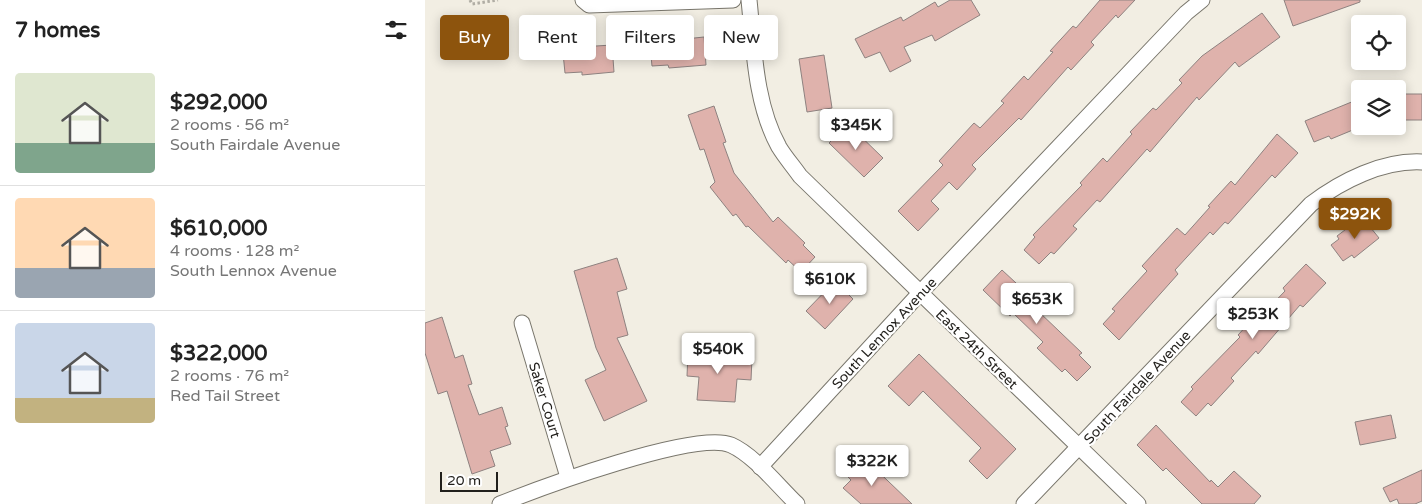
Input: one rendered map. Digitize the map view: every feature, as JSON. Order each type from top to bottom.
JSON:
[{"type":"street","points":[[586,2],[733,0]]},
{"type":"street","name":"East 24th Street","points":[[749,0],[757,73],[767,115],[779,147],[800,176],[1139,504]]},
{"type":"street","name":"South Lennox Avenue","points":[[760,467],[920,293],[1186,13],[1202,0]]},
{"type":"street","name":"South Fairdale Avenue","points":[[1024,504],[1311,204],[1327,192],[1355,178],[1386,167],[1422,162]]},
{"type":"street","name":"Saker Court","points":[[522,323],[568,477]]},
{"type":"street","points":[[500,504],[568,477],[688,445],[709,442],[732,445],[760,467],[797,504]]},
{"type":"path","points":[[470,0],[472,4],[499,0]]},
{"type":"building","points":[[950,0],[971,0],[980,15],[935,41],[932,35],[904,47],[911,61],[890,72],[880,52],[865,58],[855,39],[901,17],[903,21],[935,2],[938,7]]},
{"type":"building","points":[[1100,0],[1135,0],[1118,18],[1116,15],[1091,42],[1094,45],[1071,70],[1068,67],[1021,120],[1019,118],[972,165],[976,169],[957,190],[949,182],[931,201],[939,209],[918,231],[898,211],[943,165],[939,161],[974,123],[980,128],[1004,103],[1001,101],[1024,76],[1028,80],[1053,52],[1050,51],[1073,26],[1076,28]]},
{"type":"building","points":[[1284,0],[1360,0],[1360,2],[1293,26]]},
{"type":"building","points":[[1262,13],[1280,37],[1239,67],[1235,62],[1199,100],[1197,97],[1150,152],[1147,149],[1100,202],[1097,200],[1073,226],[1077,229],[1054,254],[1051,252],[1039,264],[1024,250],[1035,237],[1033,235],[1082,185],[1080,183],[1103,158],[1107,162],[1132,134],[1130,132],[1153,108],[1156,110],[1182,83],[1179,80],[1202,56]]},
{"type":"building","points":[[704,37],[704,60],[706,60],[706,65],[669,68],[668,65],[652,66],[651,60],[694,60],[694,38]]},
{"type":"building","points":[[606,45],[606,60],[613,60],[614,72],[582,75],[582,72],[565,73],[564,60],[596,60],[596,46]]},
{"type":"building","points":[[824,55],[832,108],[807,112],[799,59]]},
{"type":"building","points":[[1406,94],[1422,94],[1422,120],[1406,120]]},
{"type":"building","points":[[1351,102],[1351,131],[1331,139],[1329,136],[1314,142],[1305,121]]},
{"type":"building","points":[[714,106],[726,142],[723,143],[734,173],[773,222],[778,217],[805,243],[803,245],[815,257],[801,272],[788,260],[786,263],[748,226],[746,227],[736,214],[733,216],[710,187],[715,182],[704,149],[700,150],[688,115]]},
{"type":"building","points":[[848,124],[883,158],[864,177],[829,143]]},
{"type":"building","points":[[1277,134],[1298,153],[1275,178],[1272,175],[1228,224],[1225,222],[1213,235],[1210,232],[1175,270],[1178,274],[1119,340],[1103,324],[1115,311],[1112,309],[1147,271],[1142,266],[1177,228],[1185,235],[1231,181],[1235,185]]},
{"type":"building","points":[[1362,217],[1379,238],[1354,258],[1352,255],[1343,261],[1331,245],[1339,239],[1337,236]]},
{"type":"building","points":[[617,258],[627,289],[617,292],[628,335],[617,338],[647,401],[604,421],[585,380],[606,370],[596,348],[574,271]]},
{"type":"building","points":[[1306,264],[1326,283],[1303,307],[1300,305],[1258,354],[1256,351],[1231,378],[1234,381],[1211,406],[1208,403],[1196,416],[1181,402],[1193,389],[1191,387],[1240,337],[1238,335],[1261,310],[1264,313],[1285,291],[1283,288]]},
{"type":"building","points":[[1002,270],[1030,296],[1027,299],[1038,311],[1082,353],[1079,355],[1091,367],[1077,381],[1065,369],[1062,372],[1037,348],[1043,342],[1013,313],[1010,316],[983,290]]},
{"type":"building","points":[[835,281],[853,299],[825,329],[806,311]]},
{"type":"building","points":[[442,317],[455,358],[463,355],[472,384],[468,385],[479,415],[502,407],[508,426],[505,427],[511,444],[490,451],[495,466],[472,474],[447,391],[438,394],[425,353],[425,323]]},
{"type":"building","points":[[688,353],[752,358],[751,380],[737,379],[735,402],[697,400],[699,377],[687,376]]},
{"type":"building","points":[[919,354],[1016,449],[987,479],[969,461],[981,448],[923,391],[909,406],[888,386]]},
{"type":"building","points":[[1391,415],[1396,438],[1360,445],[1355,422]]},
{"type":"building","points":[[1156,425],[1210,482],[1211,480],[1218,487],[1234,471],[1261,496],[1254,504],[1202,504],[1166,468],[1163,471],[1137,445]]},
{"type":"building","points":[[864,458],[912,504],[861,504],[843,488],[851,480],[847,476]]},
{"type":"building","points":[[1422,470],[1422,501],[1415,504],[1399,504],[1397,499],[1390,502],[1383,488]]}]
